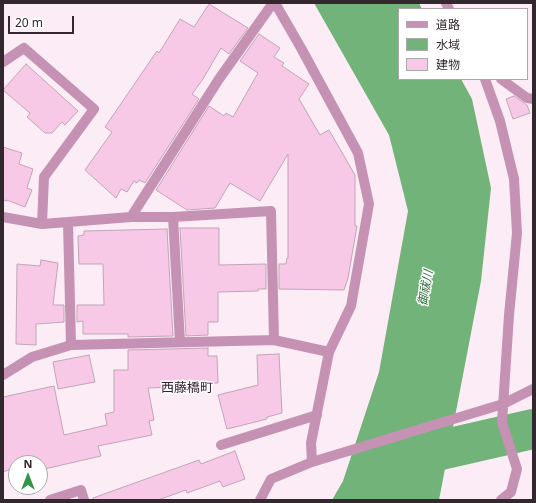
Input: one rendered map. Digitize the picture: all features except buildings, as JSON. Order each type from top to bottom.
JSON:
[{"type":"street","points":[[131,217],[219,79],[274,3],[301,48],[358,154],[369,204],[351,306],[329,352],[311,443],[312,462]]},
{"type":"street","points":[[3,62],[24,48],[94,109],[44,177],[42,224]]},
{"type":"street","points":[[485,80],[500,121],[514,179],[517,233],[502,422],[517,469],[512,492],[501,500]]},
{"type":"street","points":[[502,80],[527,98],[533,99]]},
{"type":"street","points":[[3,217],[42,224],[131,217],[173,217],[271,211],[274,340]]},
{"type":"street","points":[[173,217],[180,342]]},
{"type":"street","points":[[68,222],[71,345]]},
{"type":"street","points":[[3,375],[32,357],[71,345],[274,340],[329,352]]},
{"type":"street","points":[[260,500],[271,479],[312,462],[503,404],[533,389]]},
{"type":"street","points":[[221,446],[317,415]]},
{"type":"street","points":[[50,500],[81,490],[84,500]]},
{"type":"water","name":"御祓川","points":[[314,3],[419,3],[422,8],[398,8],[398,80],[462,80],[472,99],[491,188],[481,281],[439,500],[332,500],[343,481],[379,372],[408,211],[389,135]]},
{"type":"waterway","points":[[397,460],[533,429]]},
{"type":"district","name":"西藤橋町","points":[[187,388]]}]
